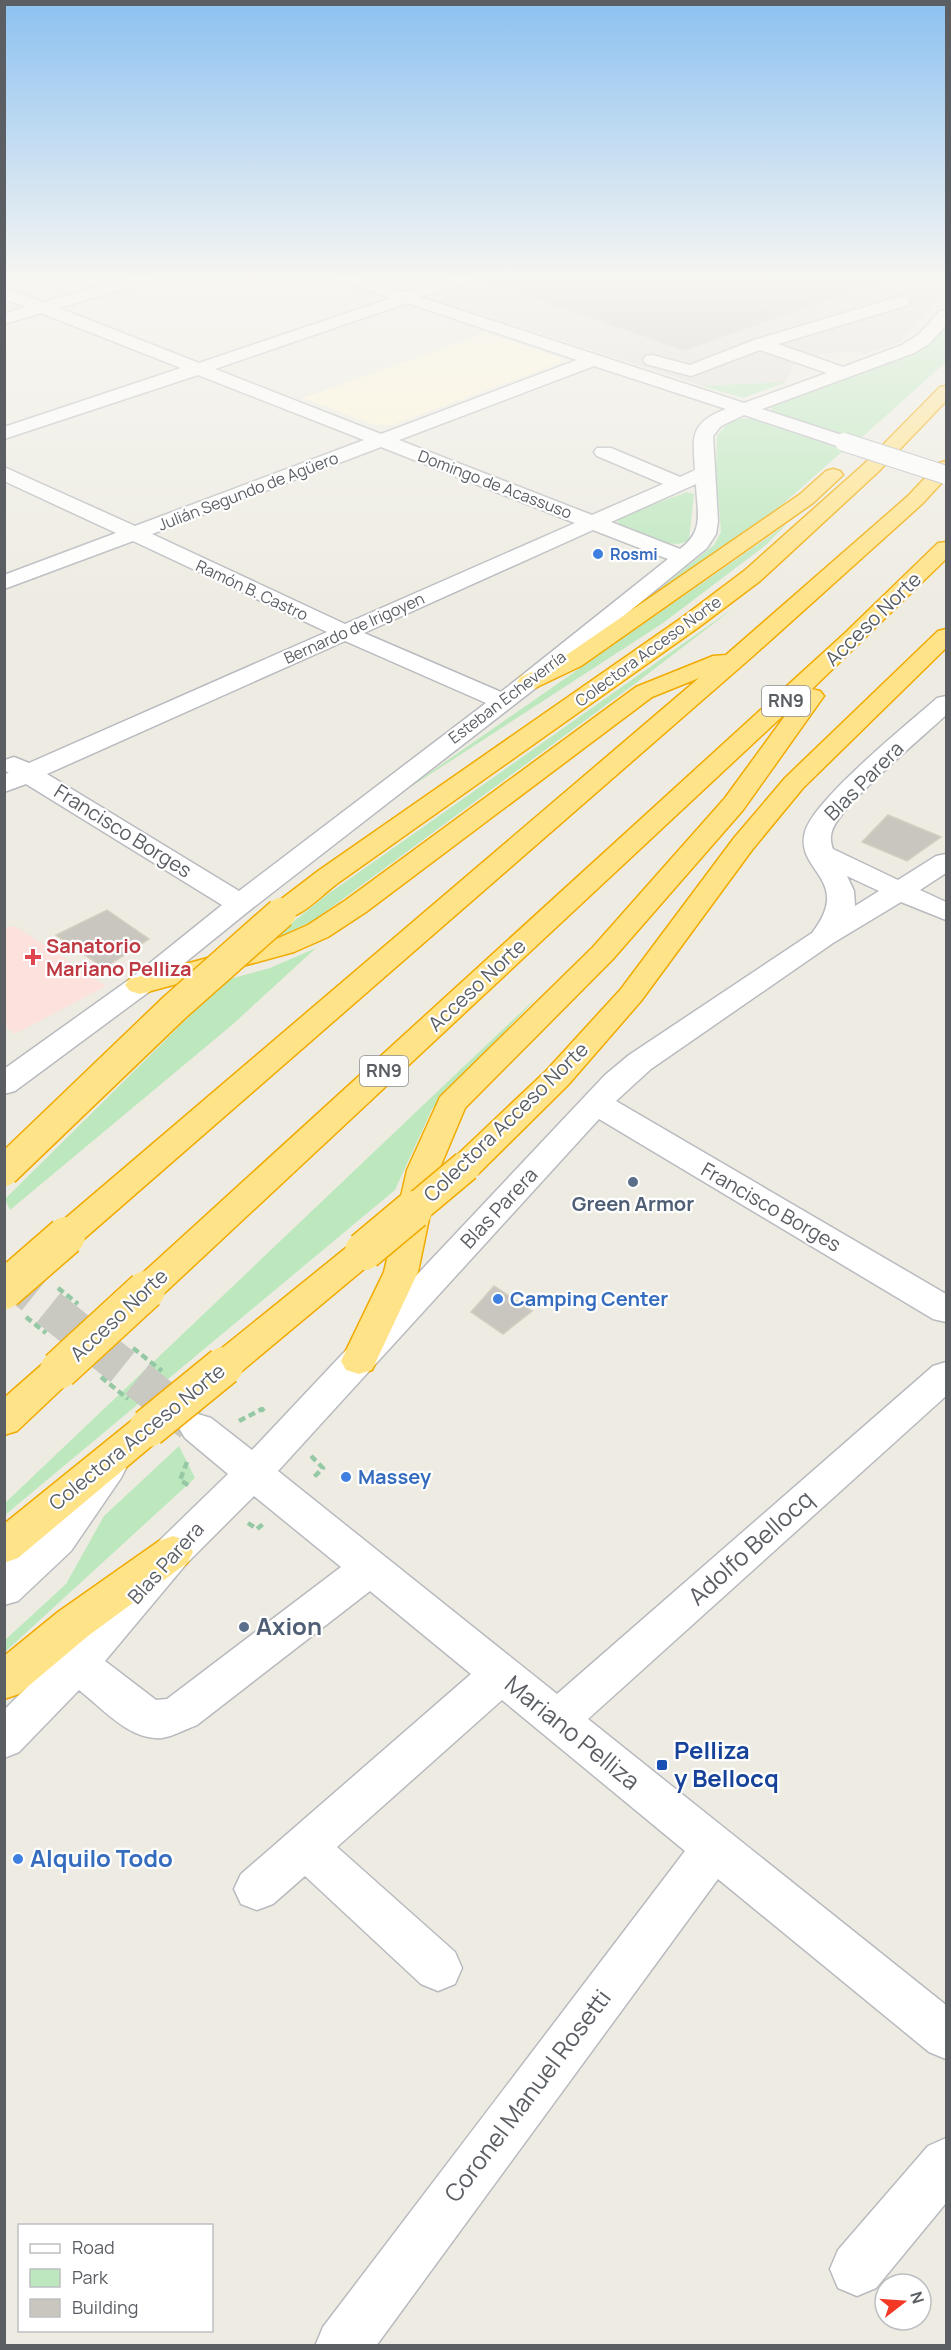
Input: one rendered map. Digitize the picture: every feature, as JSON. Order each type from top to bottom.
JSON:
[{"type":"highway","points":[[529,682],[573,661],[806,499],[939,385]]},
{"type":"highway","name":"Colectora Acceso Norte","points":[[4,1171],[158,1021],[281,913],[328,877],[691,622],[752,576],[871,468],[946,391]]},
{"type":"highway","points":[[4,1290],[745,651],[915,500],[946,467]]},
{"type":"highway","name":"Acceso Norte","points":[[4,1420],[853,638],[946,548]]},
{"type":"highway","name":"Colectora Acceso Norte","points":[[4,1547],[466,1166],[557,1078],[631,995],[743,844],[794,783],[946,636]]},
{"type":"highway","points":[[359,1361],[401,1272],[423,1170],[451,1104],[603,953],[734,804],[853,638]]},
{"type":"highway","points":[[140,985],[284,946],[318,932],[644,692],[745,651]]},
{"type":"highway","points":[[4,1681],[73,1624],[173,1552]]},
{"type":"street","points":[[4,433],[153,385]]},
{"type":"street","name":"Domingo de Acassuso","points":[[241,385],[683,558]]},
{"type":"street","name":"Julián Segundo de Agüero","points":[[4,583],[528,385]]},
{"type":"street","points":[[667,385],[946,475]]},
{"type":"street","name":"Esteban Echeverría","points":[[4,1084],[140,985],[240,904],[501,701],[529,682],[700,544],[708,521],[703,436],[705,429],[725,416],[809,385]]},
{"type":"street","points":[[604,452],[680,484]]},
{"type":"street","name":"Ramón B. Castro","points":[[4,473],[344,632],[501,701]]},
{"type":"street","name":"Bernardo de Irigoyen","points":[[16,778],[705,473]]},
{"type":"street","name":"Blas Parera","points":[[4,1739],[77,1664],[173,1552],[253,1473],[359,1361],[595,1103],[640,1062],[822,939],[837,920],[842,900],[833,873],[821,854],[817,841],[818,829],[826,816],[946,703]]},
{"type":"street","name":"Francisco Borges","points":[[4,759],[16,778],[240,904]]},
{"type":"street","points":[[821,854],[946,912]]},
{"type":"street","points":[[822,939],[902,892],[946,862]]},
{"type":"street","name":"Francisco Borges","points":[[595,1103],[946,1310]]},
{"type":"street","name":"Adolfo Bellocq","points":[[556,1720],[946,1375]]},
{"type":"street","name":"Mariano Pelliza","points":[[198,1428],[946,2035]]},
{"type":"street","points":[[4,1589],[57,1540],[134,1438]]},
{"type":"street","points":[[77,1664],[148,1719],[164,1719],[182,1712],[370,1568]]},
{"type":"street","points":[[257,1889],[500,1675]]},
{"type":"street","points":[[305,1847],[438,1968]]},
{"type":"street","name":"Coronel Manuel Rosetti","points":[[342,2346],[714,1848]]},
{"type":"street","points":[[857,2269],[946,2164]]},
{"type":"shaded area","points":[[341,385],[501,385],[392,425],[375,425],[303,398]]},
{"type":"shaded area","name":"Sanatorio Mariano Pelliza","points":[[15,926],[106,986],[15,1034],[5,1026],[4,928]]},
{"type":"green space","points":[[731,385],[779,385],[743,398],[703,386]]},
{"type":"green space","points":[[820,385],[921,385],[861,438],[851,434],[845,436],[772,412],[771,403]]},
{"type":"green space","points":[[736,418],[752,419],[844,450],[758,526],[664,592],[661,588],[714,545],[721,532],[716,468],[717,436]]},
{"type":"green space","points":[[687,492],[694,494],[689,540],[682,543],[665,543],[617,522],[620,517]]},
{"type":"green space","points":[[787,524],[766,545],[663,623],[389,801]]},
{"type":"green space","points":[[735,607],[636,683],[313,921],[269,941],[328,894]]},
{"type":"green space","points":[[316,948],[232,1025],[10,1210],[5,1199],[226,980],[270,968]]},
{"type":"green space","points":[[539,995],[432,1109],[395,1190],[5,1515],[5,1503]]},
{"type":"green space","points":[[179,1446],[195,1478],[5,1652],[5,1640],[66,1584],[104,1516]]},
{"type":"building","points":[[888,815],[941,837],[907,861],[862,842]]},
{"type":"building","points":[[107,910],[149,939],[104,968],[56,935]]},
{"type":"building","name":"Camping Center","points":[[494,1286],[532,1311],[503,1334],[471,1312]]},
{"type":"tunnel","points":[[4,1272],[192,1423]]},
{"type":"place","name":"Rosmi","points":[[598,554]]},
{"type":"place","name":"Sanatorio Mariano Pelliza","points":[[33,957]]},
{"type":"place","name":"Green Armor","points":[[633,1182]]},
{"type":"place","name":"Camping Center","points":[[498,1299]]},
{"type":"place","name":"Massey","points":[[346,1477]]},
{"type":"place","name":"Axion","points":[[244,1627]]},
{"type":"place","name":"Pelliza y Bellocq","points":[[662,1765]]},
{"type":"place","name":"Alquilo Todo","points":[[18,1859]]}]
